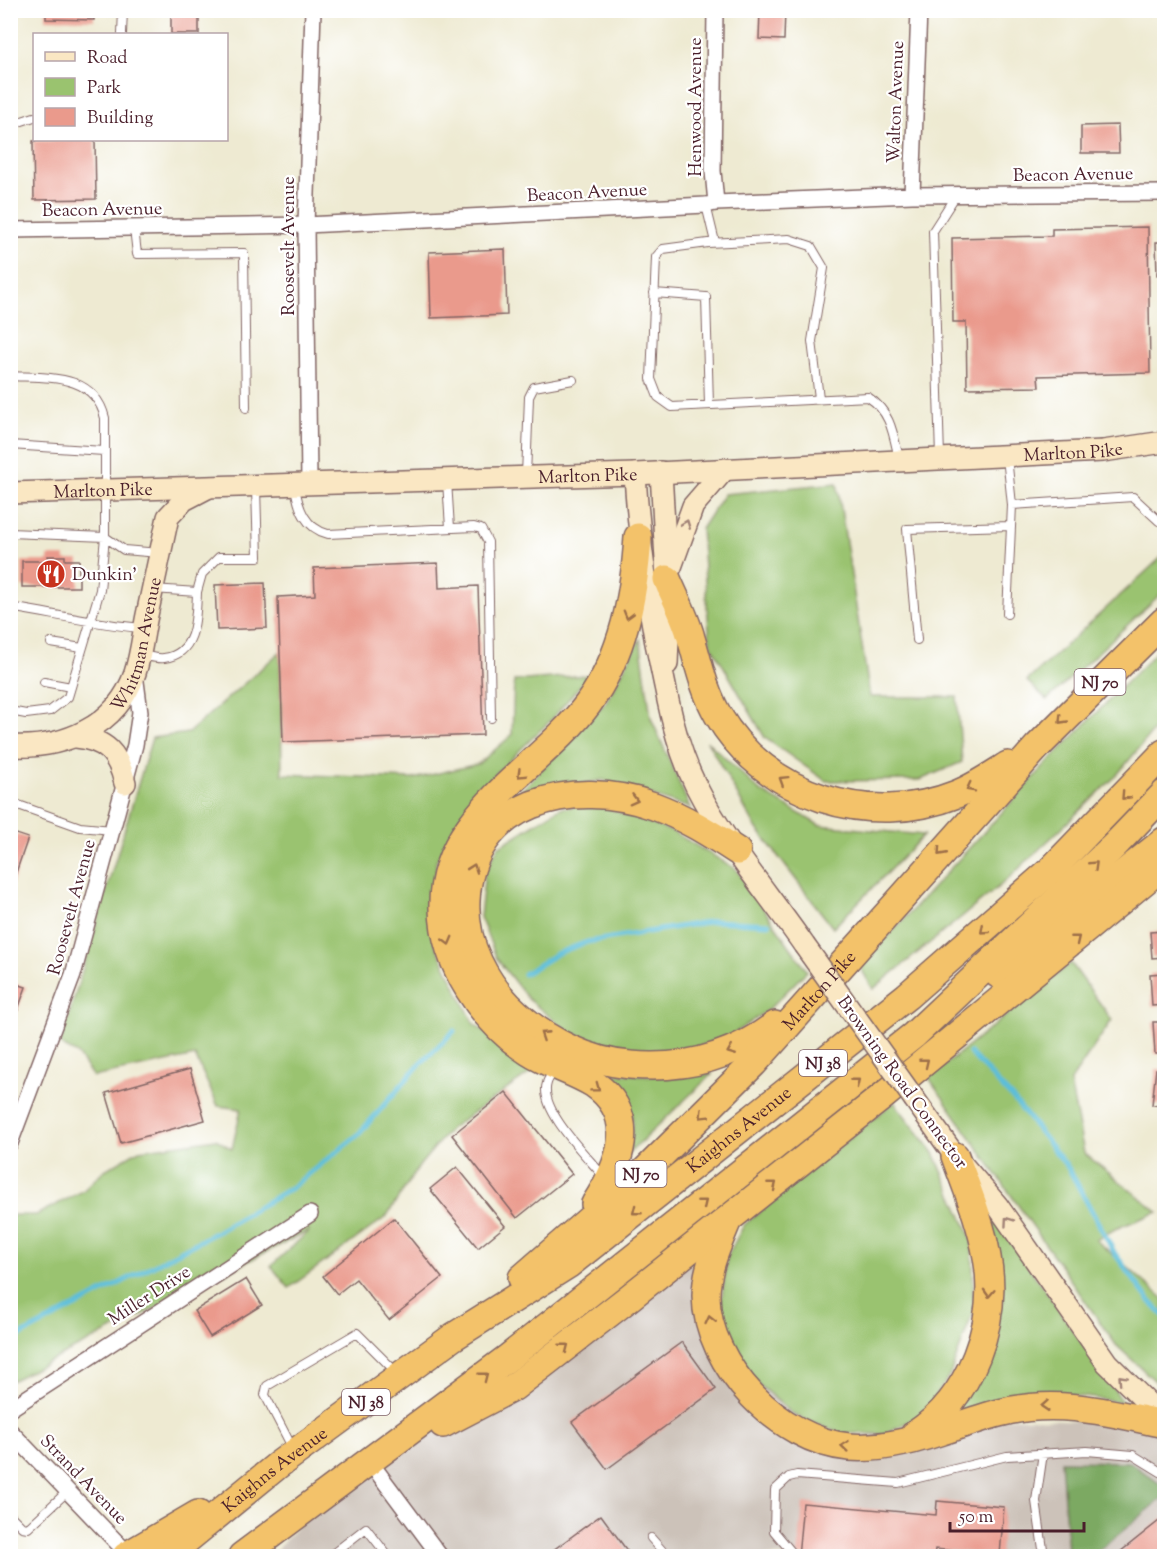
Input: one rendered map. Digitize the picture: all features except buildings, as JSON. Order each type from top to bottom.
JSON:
[{"type":"highway","points":[[578,1230],[609,1182],[622,1146],[616,1110],[610,1099],[594,1084],[517,1044],[479,1002],[452,953],[444,922],[443,892],[450,862],[464,832],[486,807],[563,733],[601,683],[621,640],[632,600],[638,537]]},
{"type":"highway","points":[[667,579],[691,636],[705,688],[728,729],[760,763],[783,781],[811,795],[842,804],[873,808],[922,804],[973,787],[1037,747]]},
{"type":"highway","name":"Marlton Pike","points":[[453,1337],[669,1149],[754,1063],[1037,747],[1164,621]]},
{"type":"highway","name":"Kaighns Avenue","points":[[167,1557],[287,1459],[453,1337],[569,1264],[907,996],[1051,870],[1164,753]]},
{"type":"highway","points":[[737,851],[679,817],[637,801],[601,793],[549,797],[526,806],[507,819],[495,830],[478,855],[466,901],[473,946],[499,993],[537,1030],[567,1048],[618,1064],[673,1065],[729,1052],[758,1037],[814,995]]},
{"type":"highway","name":"Kaighns Avenue","points":[[242,1557],[509,1357],[914,1035],[1114,846],[1164,794]]},
{"type":"highway","points":[[914,1035],[1029,952],[1164,841]]},
{"type":"highway","points":[[370,1462],[514,1387],[728,1221],[1164,865]]},
{"type":"highway","points":[[903,1442],[935,1419],[955,1395],[973,1364],[985,1329],[989,1292],[988,1260],[978,1219],[955,1156]]},
{"type":"highway","points":[[728,1221],[708,1274],[706,1298],[709,1321],[717,1343],[743,1384],[778,1418],[823,1442],[860,1447],[903,1442],[1000,1413],[1037,1406],[1092,1408],[1164,1424]]},
{"type":"highway","points":[[128,1556],[287,1459]]},
{"type":"highway","points":[[271,1557],[326,1495]]},
{"type":"main road","name":"Marlton Pike","points":[[10,493],[635,474],[1103,451],[1164,442]]},
{"type":"main road","points":[[667,579],[693,506],[725,469]]},
{"type":"main road","name":"Browning Road Connector","points":[[661,472],[669,613],[665,689]]},
{"type":"main road","name":"Browning Road Connector","points":[[635,474],[638,537],[653,635],[677,740],[693,779],[737,851],[955,1156],[997,1205],[1107,1363],[1164,1419]]},
{"type":"main road","points":[[143,488],[160,502],[168,517],[184,500],[198,491],[210,488]]},
{"type":"main road","name":"Whitman Avenue","points":[[10,746],[37,747],[76,737],[105,717],[121,700],[137,665],[168,517]]},
{"type":"main road","points":[[76,737],[93,738],[107,748],[119,760],[125,783]]},
{"type":"street","name":"Roosevelt Avenue","points":[[302,483],[306,225],[313,10]]},
{"type":"street","name":"Henwood Avenue","points":[[711,204],[715,10]]},
{"type":"street","name":"Walton Avenue","points":[[912,195],[919,10]]},
{"type":"street","name":"Beacon Avenue","points":[[10,230],[306,225],[912,195],[1164,193]]},
{"type":"street","name":"Roosevelt Avenue","points":[[10,1143],[73,975],[125,783],[135,745],[140,712],[137,665]]},
{"type":"street","name":"Miller Drive","points":[[10,1409],[310,1214]]},
{"type":"street","name":"Strand Avenue","points":[[10,1431],[69,1490],[128,1556]]},
{"type":"street","points":[[370,1462],[438,1556]]},
{"type":"lane","points":[[122,33],[123,10]]},
{"type":"lane","points":[[10,125],[33,117]]},
{"type":"lane","points":[[940,458],[933,231],[956,195]]},
{"type":"lane","points":[[711,204],[715,243]]},
{"type":"lane","points":[[134,228],[137,254],[244,253],[246,408]]},
{"type":"lane","points":[[819,398],[812,341],[824,268],[811,246],[789,238],[663,249],[656,257],[651,379],[658,397],[672,407],[868,397],[879,404],[890,420],[899,460]]},
{"type":"lane","points":[[654,293],[706,297],[709,405]]},
{"type":"lane","points":[[10,376],[75,380],[87,389],[102,406],[105,537],[100,590],[68,697],[50,711],[26,714],[10,711]]},
{"type":"lane","points":[[526,477],[529,398],[534,387],[573,380]]},
{"type":"lane","points":[[10,445],[104,451]]},
{"type":"lane","points":[[1006,455],[1012,505],[1007,614]]},
{"type":"lane","points":[[447,479],[450,528]]},
{"type":"lane","points":[[302,483],[302,513],[319,531],[328,534],[450,528],[481,530],[488,542],[491,718]]},
{"type":"lane","points":[[137,665],[165,658],[185,648],[195,629],[197,592],[202,574],[219,557],[258,557],[256,485]]},
{"type":"lane","points":[[1012,505],[1133,497],[1159,521]]},
{"type":"lane","points":[[917,640],[907,529],[1011,526]]},
{"type":"lane","points":[[10,534],[105,537],[124,550],[160,553]]},
{"type":"lane","points":[[152,589],[197,592]]},
{"type":"lane","points":[[10,609],[16,608],[144,628]]},
{"type":"lane","points":[[51,643],[82,648]]},
{"type":"lane","points":[[44,682],[71,687]]},
{"type":"lane","points":[[10,802],[80,826],[112,830]]},
{"type":"lane","points":[[556,1066],[546,1084],[547,1098],[553,1112],[566,1132],[609,1182]]},
{"type":"lane","points":[[287,1459],[265,1395],[267,1386],[357,1333],[400,1377]]},
{"type":"lane","points":[[795,1557],[774,1531],[775,1490],[789,1477],[797,1475],[898,1483],[1007,1456],[1087,1450],[1133,1455],[1164,1474]]},
{"type":"lane","points":[[1043,1453],[1036,1501],[1044,1557]]},
{"type":"lane","points":[[10,1515],[22,1527],[28,1528],[69,1490]]},
{"type":"lane","points":[[330,1557],[366,1527],[388,1557]]},
{"type":"lane","points":[[651,1538],[667,1557]]},
{"type":"shaded area","points":[[717,1247],[717,1343],[823,1442],[984,1417],[1164,1424],[1164,1556],[271,1556],[326,1495]]},
{"type":"green space","points":[[837,483],[870,697],[957,697],[962,762],[920,780],[826,781],[765,738],[710,643],[701,529],[724,494]]},
{"type":"green space","points":[[1164,555],[1164,591],[1047,700],[1027,681]]},
{"type":"green space","points":[[640,639],[651,718],[690,808],[603,780],[517,795],[606,702]]},
{"type":"green space","points":[[1164,644],[1164,718],[1116,776],[1007,880],[873,989],[860,967],[1050,760]]},
{"type":"green space","points":[[280,652],[282,774],[413,779],[478,764],[512,735],[514,681],[589,675],[552,719],[482,787],[436,861],[435,944],[474,1024],[536,1069],[450,1129],[420,1165],[386,1217],[289,1288],[271,1266],[310,1230],[11,1381],[11,1215],[36,1215],[83,1191],[103,1171],[139,1150],[216,1139],[232,1149],[241,1109],[218,1106],[195,1056],[93,1077],[77,1054],[60,1045],[152,738],[188,733]]},
{"type":"green space","points":[[707,741],[760,791],[819,825],[924,835],[833,928],[755,826]]},
{"type":"green space","points":[[596,804],[673,832],[736,869],[807,971],[769,1009],[730,1036],[679,1053],[628,1051],[570,1033],[528,999],[497,959],[480,917],[485,872],[498,847],[560,808]]},
{"type":"green space","points":[[1071,963],[1112,1020],[1070,1082],[1084,1153],[1158,1212],[1115,1229],[1096,1240],[1164,1299],[1164,1389],[1116,1345],[929,1078]]},
{"type":"green space","points":[[596,1072],[669,1077],[712,1074],[629,1153],[633,1125],[629,1106],[618,1090]]},
{"type":"green space","points":[[894,1102],[934,1153],[972,1240],[974,1310],[950,1375],[923,1415],[883,1434],[839,1433],[794,1415],[750,1377],[720,1314],[727,1257],[744,1225]]},
{"type":"green space","points":[[991,1213],[1123,1402],[1039,1391],[954,1414],[992,1352],[1001,1274]]},
{"type":"green space","points":[[1061,1461],[1130,1462],[1164,1487],[1164,1497],[1092,1556],[1068,1551]]},
{"type":"waterway","points":[[524,974],[558,953],[587,942],[714,921],[769,924]]},
{"type":"waterway","points":[[10,1341],[213,1234],[291,1188],[358,1135],[418,1066],[454,1031]]},
{"type":"waterway","points":[[970,1053],[1015,1101],[1069,1169],[1115,1254],[1148,1299],[1164,1316]]},
{"type":"place","name":"Dunkin'","points":[[51,574]]}]
